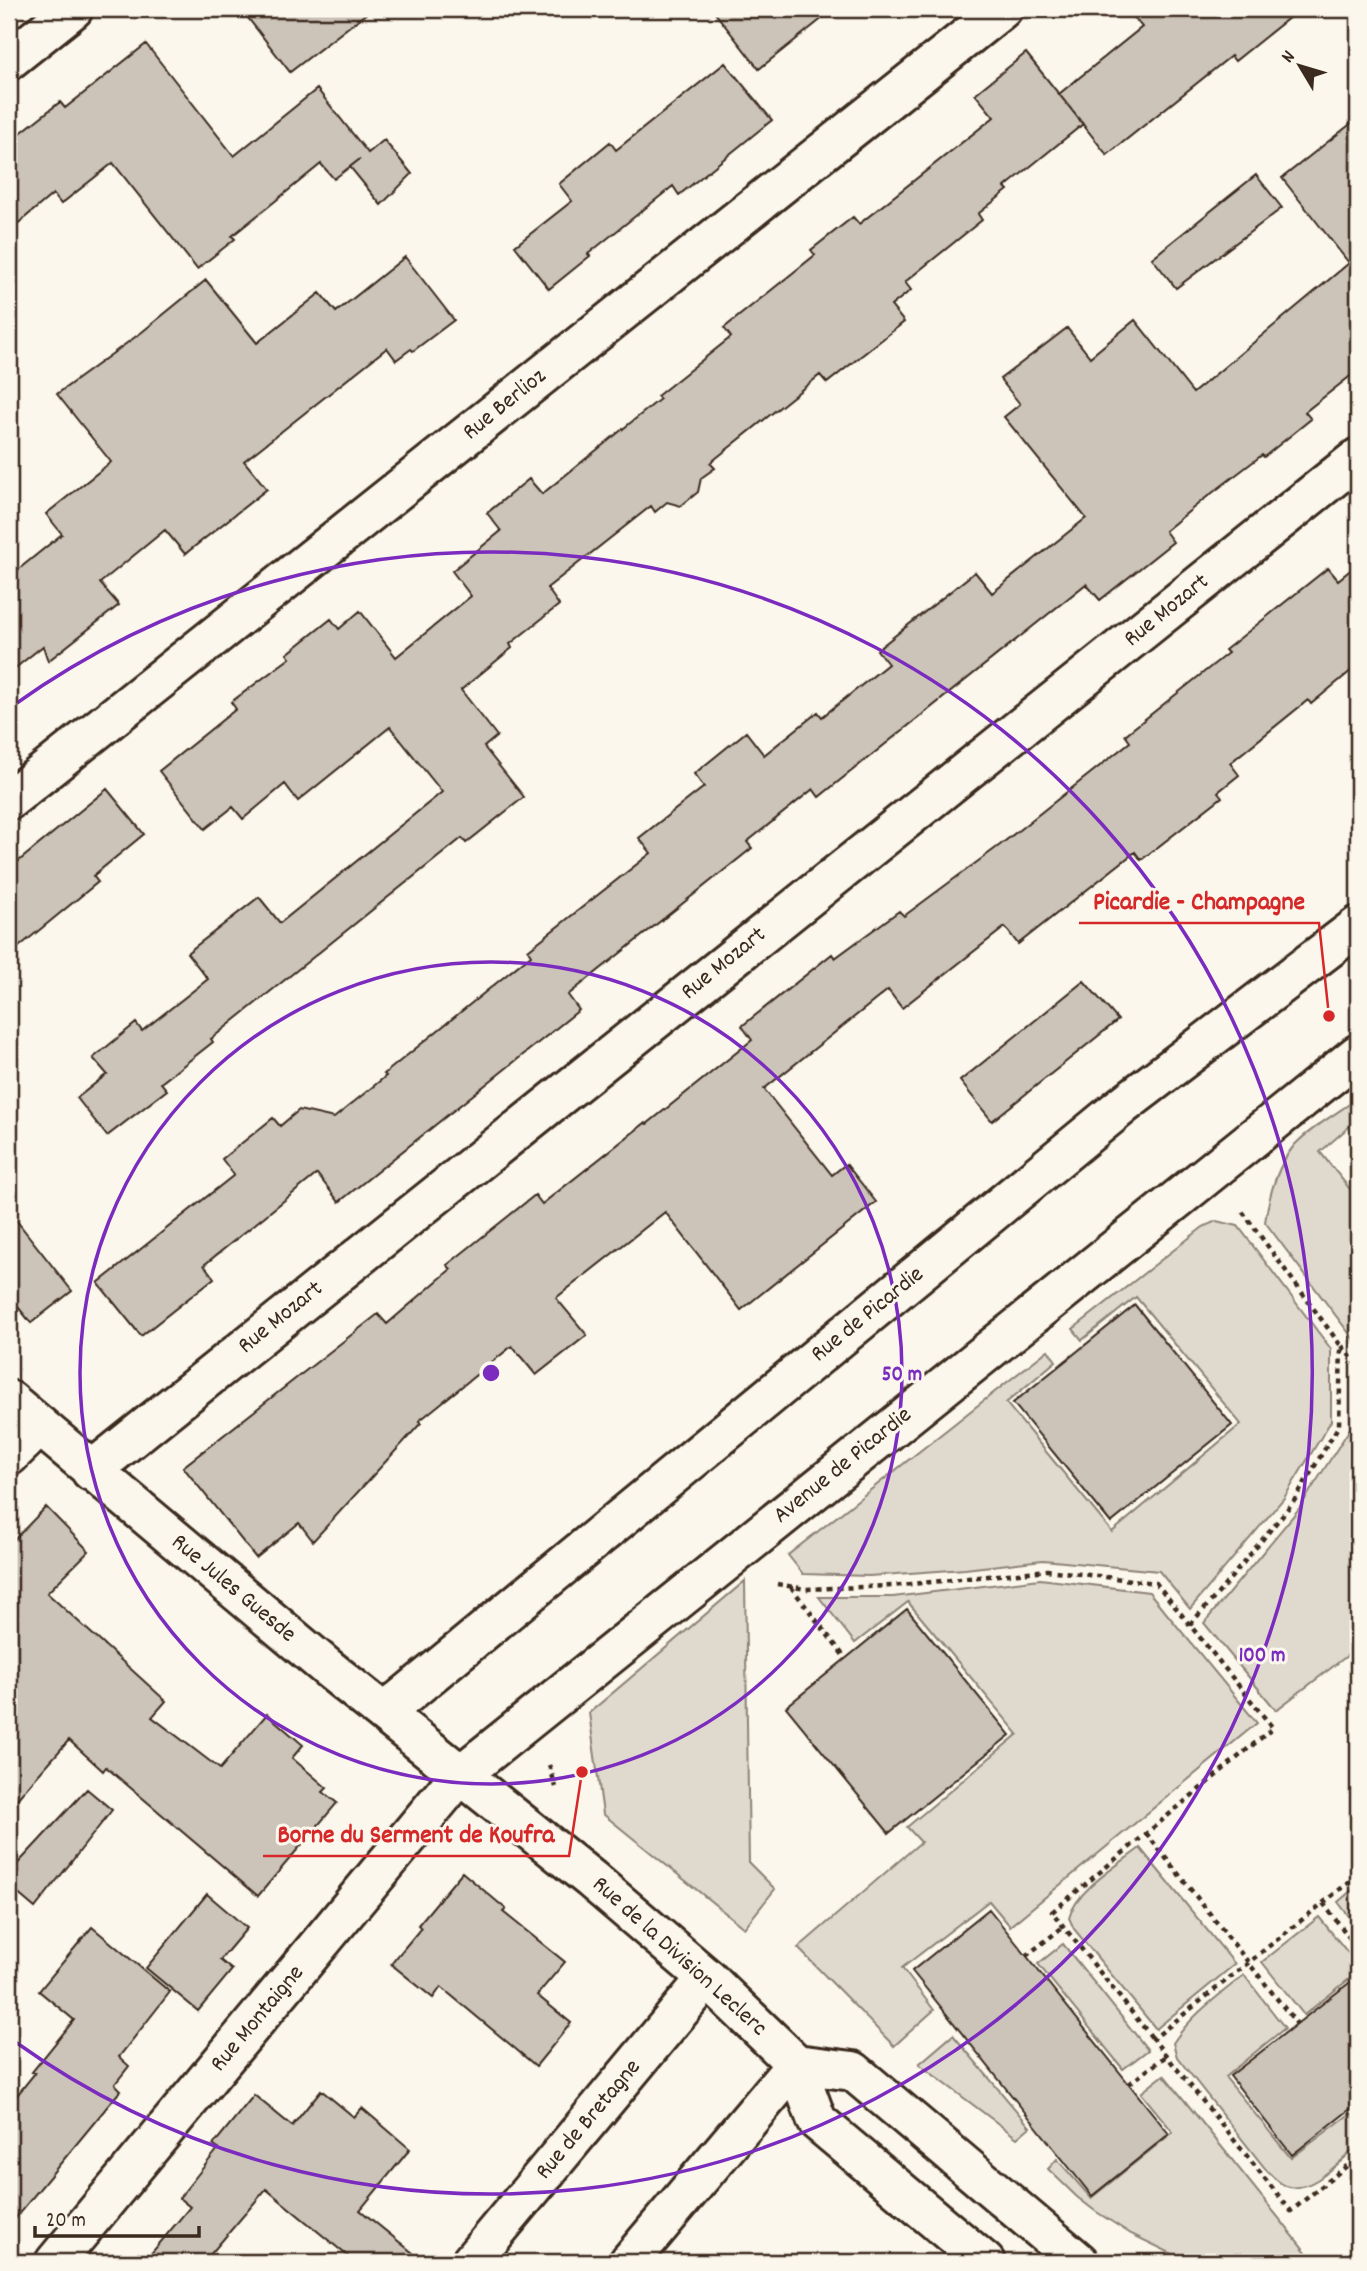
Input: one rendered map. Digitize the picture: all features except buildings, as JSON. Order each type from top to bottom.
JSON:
[{"type":"street","points":[[9,60],[73,9]]},
{"type":"street","name":"Rue Berlioz","points":[[9,800],[1002,9]]},
{"type":"street","name":"Rue Mozart","points":[[90,1471],[1358,458]]},
{"type":"street","name":"Rue de Picardie","points":[[384,1713],[1123,1105],[1358,926]]},
{"type":"street","name":"Avenue de Picardie","points":[[459,1776],[1358,1054]]},
{"type":"street","name":"Rue Jules Guesde","points":[[9,1400],[90,1471],[459,1776]]},
{"type":"street","points":[[9,1457],[40,1426]]},
{"type":"street","name":"Rue de la Division Leclerc","points":[[459,1776],[591,1879],[707,1978],[796,2064],[817,2121],[985,2262]]},
{"type":"street","name":"Rue Montaigne","points":[[55,2262],[459,1776]]},
{"type":"street","name":"Rue de Bretagne","points":[[471,2262],[707,1978]]},
{"type":"street","points":[[629,2262],[796,2064],[853,2071],[1079,2262]]},
{"type":"path","points":[[1210,1172],[1224,1186],[1358,1366]]},
{"type":"path","points":[[1190,1624],[1216,1597],[1294,1501],[1339,1425],[1341,1346]]},
{"type":"path","points":[[740,1549],[763,1583],[805,1588],[892,1586],[1047,1570],[1156,1583],[1273,1728],[1052,1912],[1291,2211],[1358,2157]]},
{"type":"path","points":[[791,1586],[846,1658]]},
{"type":"path","points":[[1146,1833],[1297,2024]]},
{"type":"path","points":[[1153,2039],[1358,1875]]},
{"type":"path","points":[[1323,1903],[1358,1949]]},
{"type":"path","points":[[1027,1956],[1063,1927]]},
{"type":"path","points":[[1129,2084],[1166,2056]]},
{"type":"shaded area","points":[[1358,1098],[1358,1119],[1320,1152],[1358,1199],[1358,1345],[1265,1222],[1274,1183],[1293,1147],[1314,1128]]},
{"type":"shaded area","points":[[1216,1221],[1238,1226],[1331,1349],[1331,1421],[1284,1498],[1190,1609],[1159,1571],[1043,1560],[869,1576],[803,1574],[788,1555],[1048,1350],[1056,1361],[1006,1403],[1112,1532],[1241,1424],[1136,1297],[1082,1340],[1073,1329],[1203,1227]]},
{"type":"shaded area","points":[[1354,1375],[1358,1380],[1358,1651],[1356,1649],[1276,1710],[1204,1623],[1298,1510],[1353,1424]]},
{"type":"shaded area","points":[[1040,1579],[1149,1592],[1257,1723],[1010,1926],[989,1901],[902,1968],[934,2010],[894,2046],[798,1948],[921,1842],[907,1827],[1018,1734],[908,1602],[855,1643],[819,1597],[893,1597]]},
{"type":"shaded area","points":[[745,1581],[749,1863],[775,1889],[744,1928],[603,1814],[589,1713]]},
{"type":"shaded area","points":[[1140,1848],[1235,1964],[1156,2029],[1074,1929],[1069,1918],[1073,1907],[1089,1888]]},
{"type":"shaded area","points":[[1358,1885],[1358,1928],[1338,1902]]},
{"type":"shaded area","points":[[1319,1917],[1358,1965],[1358,1972],[1304,2015],[1262,1962]]},
{"type":"shaded area","points":[[1063,1944],[1148,2050],[1123,2069],[1038,1964]]},
{"type":"shaded area","points":[[1244,1975],[1285,2028],[1225,2077],[1291,2158],[1351,2113],[1358,2121],[1358,2146],[1325,2175],[1305,2186],[1286,2186],[1268,2172],[1177,2057],[1173,2043],[1180,2033],[1206,2006]]},
{"type":"shaded area","points":[[953,2035],[1030,2127],[1017,2138],[919,2064]]},
{"type":"shaded area","points":[[1164,2075],[1306,2252],[1303,2262],[1189,2262],[1131,2234],[1095,2211],[1048,2169],[1057,2159],[1091,2198],[1173,2132],[1141,2093]]},
{"type":"place","name":"Picardie - Champagne","points":[[1329,1016]]},
{"type":"place","name":"Borne du Serment de Koufra","points":[[582,1772]]}]
